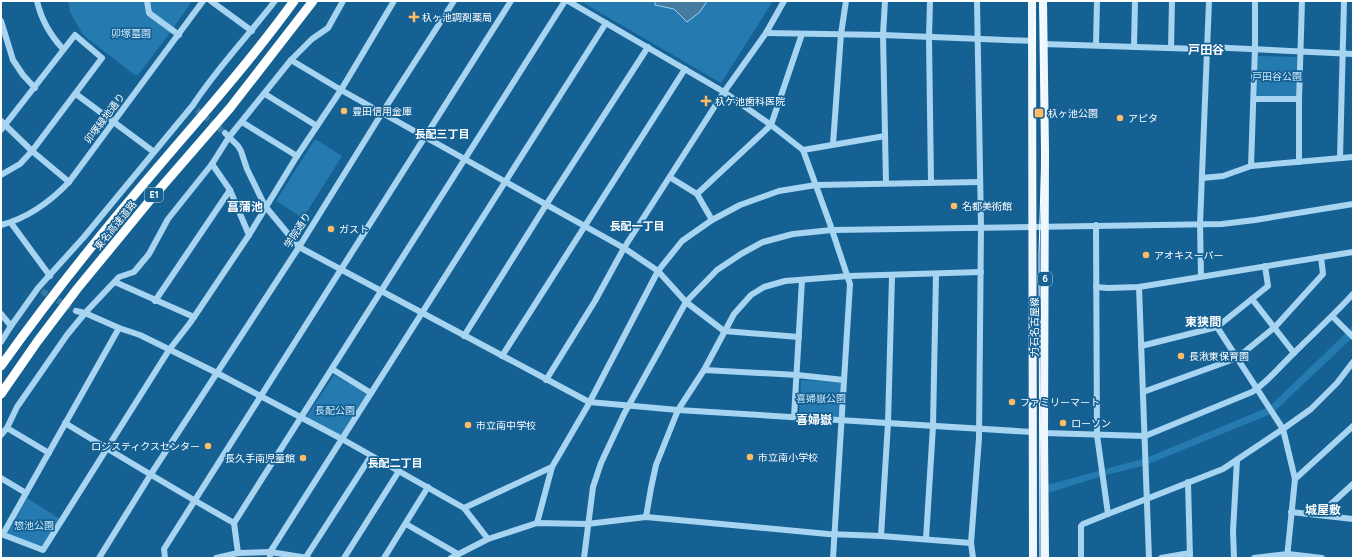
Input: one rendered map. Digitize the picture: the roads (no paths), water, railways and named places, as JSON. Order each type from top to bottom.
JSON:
[{"type":"highway","name":"東名高速道路","points":[[1,366],[63,282],[105,229],[218,96],[294,1]]},
{"type":"highway","name":"東名高速道路","points":[[1,394],[37,342],[77,289],[151,199],[230,108],[300,20],[313,1]]},
{"type":"main road","name":"力石名古屋線","points":[[1032,1],[1033,558]]},
{"type":"main road","name":"力石名古屋線","points":[[1043,1],[1045,145],[1045,558]]},
{"type":"street","points":[[37,1],[49,31],[63,49]]},
{"type":"street","points":[[147,1],[149,12],[179,35]]},
{"type":"street","name":"卯塚緑地通り","points":[[1,225],[11,223],[38,210],[59,193],[69,182],[203,1]]},
{"type":"street","points":[[211,1],[252,30]]},
{"type":"street","points":[[1,342],[11,326],[50,276],[154,152],[195,107],[206,86],[275,1]]},
{"type":"street","points":[[1,435],[17,407],[85,313],[119,277],[134,272],[149,254],[168,219],[212,164],[227,135],[242,122],[291,60],[312,39],[328,28],[343,1]]},
{"type":"street","points":[[119,328],[2,534],[43,550],[169,350],[194,317],[249,235],[265,206],[341,90],[394,1]]},
{"type":"street","name":"学院通り","points":[[99,558],[151,474],[299,247],[382,113],[454,1]]},
{"type":"street","points":[[165,558],[164,549],[511,1]]},
{"type":"street","points":[[238,553],[234,523],[566,1],[724,92],[771,125],[803,150],[849,276],[850,284],[833,558]]},
{"type":"street","points":[[546,380],[624,248],[724,92],[766,32],[784,1]]},
{"type":"street","points":[[833,144],[841,34],[846,1]]},
{"type":"street","points":[[885,1],[883,35],[886,183]]},
{"type":"street","points":[[930,1],[929,38],[931,182]]},
{"type":"street","points":[[973,558],[971,543],[979,428],[981,272],[977,1]]},
{"type":"street","points":[[1096,1],[1096,45]]},
{"type":"street","points":[[1134,47],[1135,1]]},
{"type":"street","points":[[1171,48],[1172,1]]},
{"type":"street","points":[[1201,276],[1200,224],[1209,1]]},
{"type":"street","points":[[1251,166],[1255,49],[1254,1]]},
{"type":"street","points":[[1299,162],[1302,1]]},
{"type":"street","points":[[1340,158],[1344,1]]},
{"type":"street","points":[[1,21],[13,60],[34,88]]},
{"type":"street","points":[[270,555],[606,23]]},
{"type":"street","points":[[766,32],[1032,41]]},
{"type":"street","points":[[697,194],[771,125],[802,34]]},
{"type":"street","points":[[1,175],[20,164],[32,152],[102,58],[75,35],[3,125],[32,152],[69,182]]},
{"type":"street","points":[[1043,44],[1199,49],[1207,47],[1353,54]]},
{"type":"street","points":[[464,336],[648,47]]},
{"type":"street","points":[[291,60],[425,138],[624,248],[658,271],[686,302],[724,331],[799,337]]},
{"type":"street","points":[[502,356],[685,69]]},
{"type":"street","points":[[76,94],[154,152]]},
{"type":"street","points":[[265,94],[317,126]]},
{"type":"street","points":[[1254,99],[1299,99]]},
{"type":"street","points":[[242,122],[297,156]]},
{"type":"street","points":[[227,135],[241,151],[265,206],[299,247],[589,402],[678,410],[1032,432]]},
{"type":"street","points":[[803,150],[884,136]]},
{"type":"street","points":[[1202,178],[1223,176],[1251,166],[1353,157]]},
{"type":"street","points":[[212,164],[230,190],[249,235]]},
{"type":"street","points":[[670,178],[697,194],[712,220]]},
{"type":"street","points":[[537,523],[552,467],[589,402],[658,271],[682,242],[712,220],[740,205],[779,191],[816,185],[980,182]]},
{"type":"street","points":[[155,301],[230,190]]},
{"type":"street","points":[[584,558],[587,524],[595,480],[629,406],[686,302],[717,270],[763,242],[793,234],[832,230],[1222,224],[1353,204]]},
{"type":"street","points":[[11,223],[50,276]]},
{"type":"street","points":[[1096,225],[1097,435],[1108,514]]},
{"type":"street","points":[[1096,287],[1138,287],[1353,252]]},
{"type":"street","points":[[1143,392],[1236,358],[1275,327],[1323,274],[1321,257]]},
{"type":"street","points":[[1141,346],[1216,327],[1268,286],[1265,266]]},
{"type":"street","points":[[646,517],[656,465],[678,410],[704,370],[734,314],[751,295],[764,287],[784,281],[849,276],[936,275],[981,272]]},
{"type":"street","points":[[926,539],[933,426],[936,275]]},
{"type":"street","points":[[881,536],[888,423],[892,276]]},
{"type":"street","points":[[794,417],[802,280]]},
{"type":"street","points":[[115,282],[194,317]]},
{"type":"street","points":[[1138,287],[1148,498],[1149,558]]},
{"type":"street","points":[[1044,434],[1145,436],[1257,389],[1262,386],[1294,352],[1333,317],[1353,294]]},
{"type":"street","points":[[1252,299],[1294,352]]},
{"type":"street","points":[[76,311],[85,313],[119,328],[140,335],[217,373],[428,487],[464,508],[488,539]]},
{"type":"street","points":[[1,314],[11,326]]},
{"type":"street","points":[[1333,317],[1353,337]]},
{"type":"street","points":[[1216,327],[1283,429],[1295,479],[1287,556]]},
{"type":"street","points":[[1081,558],[1081,526],[1083,524],[1223,469],[1311,409],[1332,388],[1353,362]]},
{"type":"street","points":[[332,369],[371,393]]},
{"type":"street","points":[[704,370],[797,374],[844,380]]},
{"type":"street","points":[[65,423],[194,501],[234,523]]},
{"type":"street","points":[[1295,479],[1353,426]]},
{"type":"street","points":[[6,428],[49,453]]},
{"type":"street","points":[[216,558],[238,553],[307,558],[371,456]]},
{"type":"street","points":[[1234,558],[1233,531],[1237,460]]},
{"type":"street","points":[[464,508],[552,467]]},
{"type":"street","points":[[344,558],[399,472]]},
{"type":"street","points":[[1,478],[26,493]]},
{"type":"street","points":[[1161,558],[1190,555],[1188,482]]},
{"type":"street","points":[[1319,515],[1353,484]]},
{"type":"street","points":[[384,558],[428,487]]},
{"type":"street","points":[[1291,512],[1353,520]]},
{"type":"street","points":[[451,558],[488,539],[537,523],[587,524],[646,517],[835,535],[881,536],[971,543]]},
{"type":"street","points":[[406,524],[458,554]]},
{"type":"street","points":[[1254,558],[1287,556],[1322,558]]},
{"type":"tunnel","points":[[197,110],[225,133]]},
{"type":"tunnel","points":[[42,291],[76,311]]},
{"type":"tram line","points":[[1040,1],[1043,115],[1039,254],[1040,558]]},
{"type":"tram line","points":[[1035,22],[1035,204]]},
{"type":"place","name":"杁ヶ池調剤薬局","points":[[414,17]]},
{"type":"place","name":"杁ケ池歯科医院","points":[[706,101]]},
{"type":"place","name":"豊田信用金庫","points":[[344,111]]},
{"type":"place","name":"杁ヶ池公園","points":[[1039,113]]},
{"type":"place","name":"アピタ","points":[[1120,118]]},
{"type":"place","name":"名都美術館","points":[[954,206]]},
{"type":"place","name":"ガスト","points":[[331,229]]},
{"type":"place","name":"アオキスーパー","points":[[1146,255]]},
{"type":"place","name":"長湫東保育園","points":[[1181,356]]},
{"type":"place","name":"ファミリーマート","points":[[1012,402]]},
{"type":"place","name":"ローソン","points":[[1063,423]]},
{"type":"place","name":"市立南中学校","points":[[468,425]]},
{"type":"place","name":"ロジスティクスセンター","points":[[208,446]]},
{"type":"place","name":"市立南小学校","points":[[750,457]]},
{"type":"place","name":"長久手南児童館","points":[[303,458]]},
{"type":"district","name":"戸田谷","points":[[1206,50]]},
{"type":"district","name":"長配三丁目","points":[[442,134]]},
{"type":"district","name":"菖蒲池","points":[[245,207]]},
{"type":"district","name":"長配一丁目","points":[[637,226]]},
{"type":"district","name":"東狭間","points":[[1203,322]]},
{"type":"district","name":"喜婦嶽","points":[[814,420]]},
{"type":"district","name":"長配二丁目","points":[[395,463]]},
{"type":"district","name":"城屋敷","points":[[1323,510]]},
{"type":"park label","name":"卯塚墓園","points":[[131,33]]},
{"type":"park label","name":"戸田谷公園","points":[[1277,76]]},
{"type":"park label","name":"喜婦嶽公園","points":[[821,398]]},
{"type":"park label","name":"長配公園","points":[[335,410]]},
{"type":"park label","name":"惣池公園","points":[[34,525]]}]
